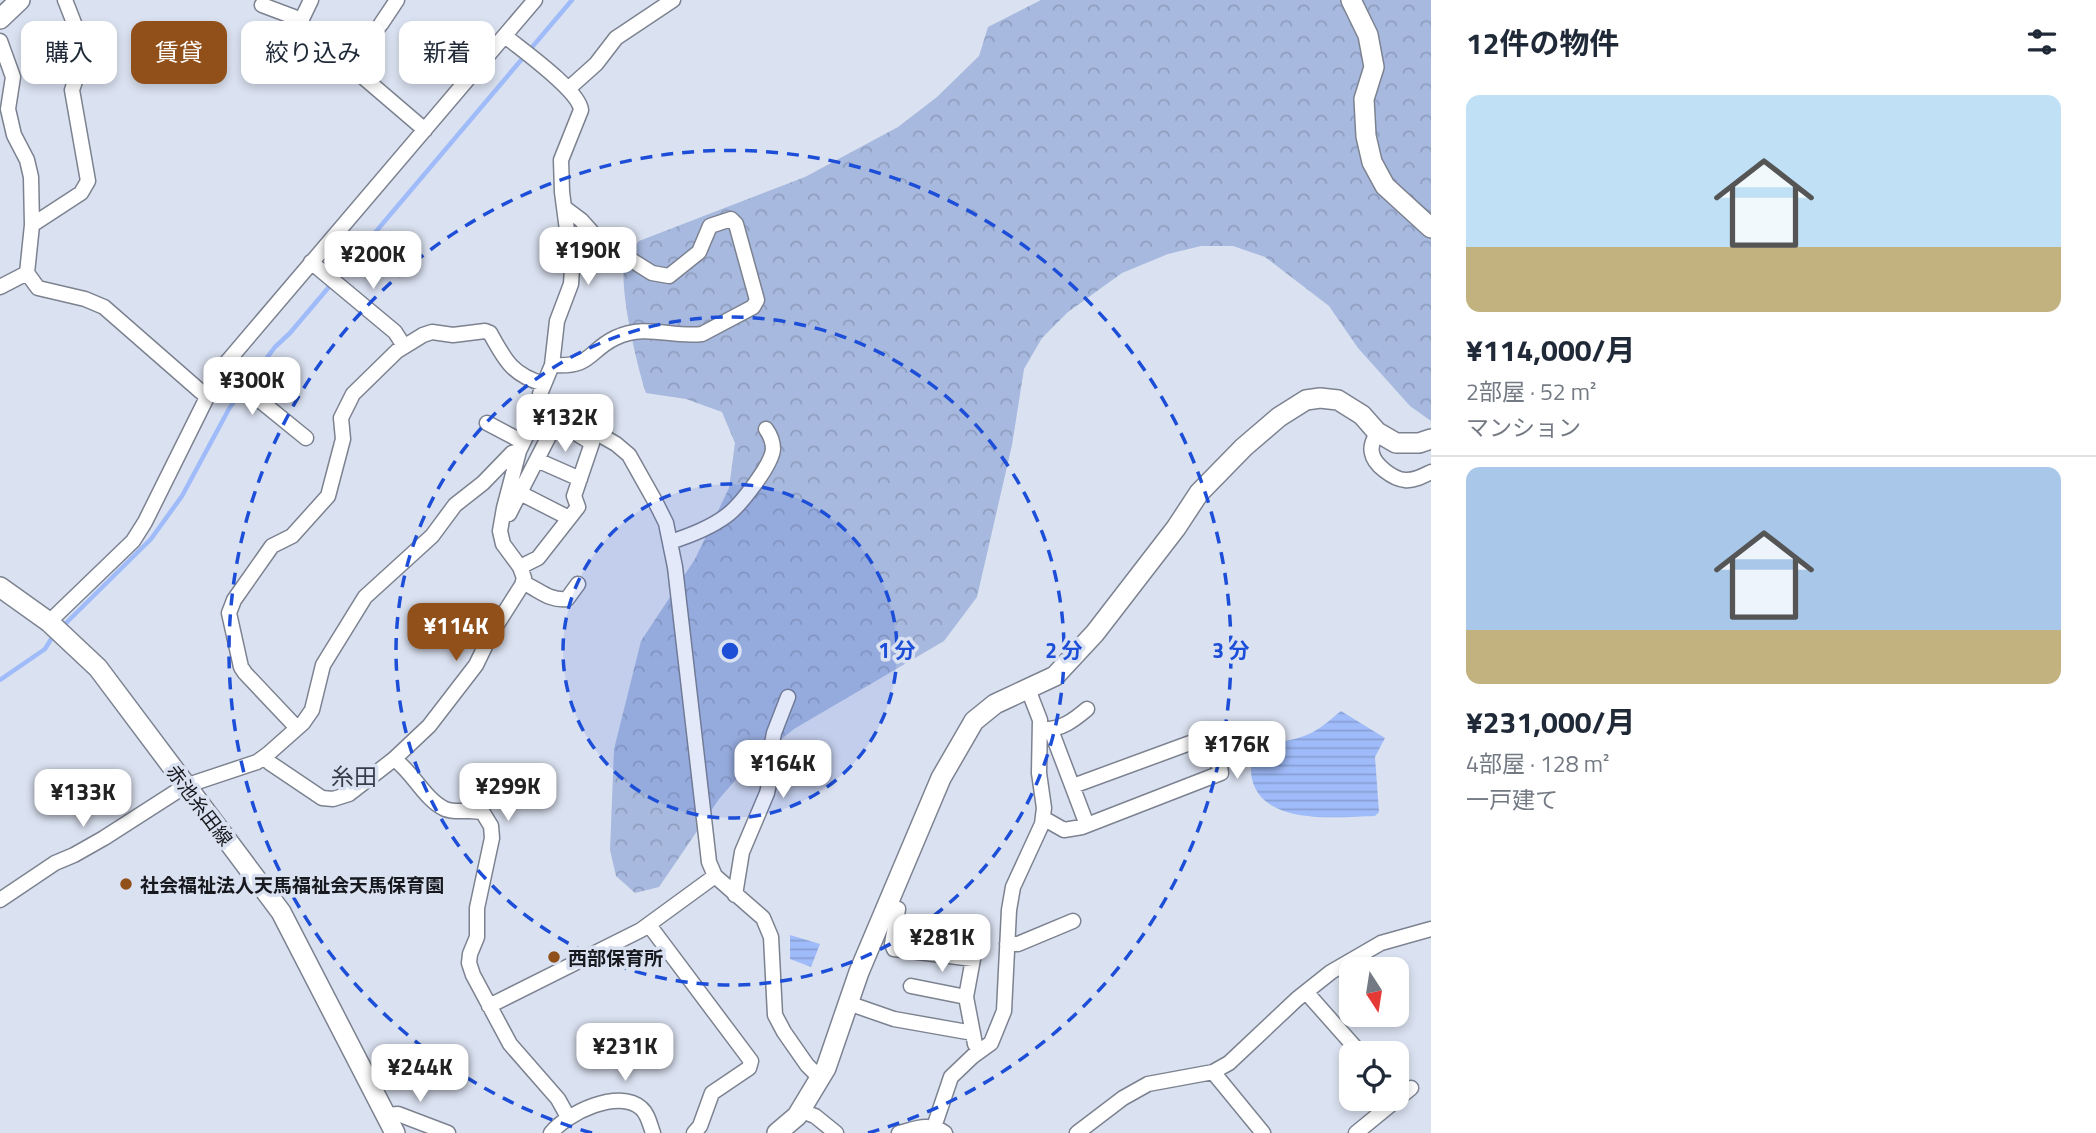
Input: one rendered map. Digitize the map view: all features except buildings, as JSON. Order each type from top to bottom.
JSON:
[{"type":"street","points":[[32,225],[81,193],[88,181],[72,90],[83,58],[83,46],[65,0]]},
{"type":"street","points":[[262,5],[302,20],[311,0]]},
{"type":"street","points":[[381,21],[397,0]]},
{"type":"street","points":[[49,622],[133,541],[221,369],[535,0]]},
{"type":"street","points":[[568,89],[596,64],[616,38],[673,0]]},
{"type":"street","points":[[1351,0],[1368,35],[1374,67],[1364,99],[1366,136],[1372,162],[1385,186],[1431,228]]},
{"type":"street","points":[[265,757],[322,797],[333,799],[349,794],[394,759],[429,726],[476,666],[491,634],[523,583],[520,567],[503,544],[500,531],[521,447],[552,365],[558,321],[571,284],[572,268],[562,192],[561,160],[581,110],[580,102],[568,89],[505,36]]},
{"type":"street","points":[[0,41],[13,77],[8,109],[13,135],[27,160],[31,177],[32,225],[27,273],[38,288],[85,299],[104,307],[206,397]]},
{"type":"street","points":[[371,84],[425,130]]},
{"type":"street","points":[[552,365],[563,366],[587,361],[614,338],[645,329],[702,334],[752,307],[757,300],[736,224],[731,219],[710,226],[699,252],[668,276],[660,276],[598,239],[581,220],[565,208]]},
{"type":"street","points":[[311,262],[395,332],[404,346]]},
{"type":"street","points":[[0,287],[27,273]]},
{"type":"street","points":[[297,728],[241,667],[229,613],[234,600],[272,546],[292,536],[328,496],[343,439],[341,418],[353,394],[404,346],[432,332],[453,335],[485,331],[490,333],[511,368],[544,384]]},
{"type":"street","points":[[221,369],[306,438]]},
{"type":"street","points":[[777,1133],[801,1111],[820,1079],[848,1003],[941,778],[974,722],[995,704],[1055,677],[1095,633],[1176,528],[1199,493],[1244,447],[1279,417],[1306,400],[1338,400],[1362,415],[1377,432],[1396,443],[1419,443],[1431,439]]},
{"type":"street","points":[[520,567],[538,558],[578,507],[574,496],[592,443],[538,405]]},
{"type":"street","points":[[538,405],[616,444],[629,455],[666,523],[709,862],[715,876],[763,918],[771,937],[775,1015],[784,1032],[820,1079]]},
{"type":"street","points":[[487,423],[521,447]]},
{"type":"street","points":[[670,542],[726,516],[737,505],[767,465],[773,452],[772,438],[766,429]]},
{"type":"street","points":[[1377,432],[1372,443],[1372,455],[1381,468],[1401,480],[1413,480],[1431,472]]},
{"type":"street","points":[[502,518],[508,517],[550,434]]},
{"type":"street","points":[[0,900],[55,863],[104,838],[185,786],[265,757],[297,728],[312,710],[323,665],[365,597],[432,536],[455,505],[521,447]]},
{"type":"street","points":[[537,460],[580,479]]},
{"type":"street","points":[[520,493],[569,518]]},
{"type":"street","points":[[523,583],[548,598],[563,600],[567,599],[578,583]]},
{"type":"street","name":"赤池糸田線","points":[[0,587],[49,622],[98,668],[281,912],[391,1124]]},
{"type":"street","points":[[1028,689],[1040,720],[1073,786],[1087,825]]},
{"type":"street","points":[[735,895],[742,852],[767,793],[774,733],[788,697]]},
{"type":"street","points":[[1045,729],[1072,722],[1087,709]]},
{"type":"street","points":[[899,1133],[924,1126],[939,1130],[951,1077],[991,1043],[1003,1011],[1009,910],[1016,877],[1043,818],[1039,773],[1045,729]]},
{"type":"street","points":[[1043,818],[1064,830],[1087,825],[1221,773],[1220,767],[1201,738],[1073,786]]},
{"type":"street","points":[[394,759],[437,803],[448,810],[473,809],[483,813],[491,826],[492,838],[477,908],[477,937],[469,963],[510,1044],[558,1099],[568,1117]]},
{"type":"street","points":[[489,1006],[623,940],[649,925],[715,876]]},
{"type":"street","points":[[888,905],[898,909],[892,944],[894,949],[973,959],[966,997],[973,1033],[980,1051]]},
{"type":"street","points":[[1007,944],[1018,944],[1073,921]]},
{"type":"street","points":[[649,925],[751,1061],[749,1068],[712,1093],[700,1126],[694,1133]]},
{"type":"street","points":[[1077,1133],[1123,1098],[1148,1084],[1213,1072],[1239,1055],[1331,972],[1381,943],[1431,929]]},
{"type":"street","points":[[911,986],[966,997]]},
{"type":"street","points":[[1306,992],[1349,1041]]},
{"type":"street","points":[[848,1003],[894,1019],[973,1033]]},
{"type":"street","points":[[1213,1072],[1263,1133]]},
{"type":"street","points":[[1356,1133],[1411,1088]]},
{"type":"street","points":[[551,1133],[568,1117],[594,1105],[621,1101],[640,1106],[647,1115],[653,1133]]},
{"type":"street","points":[[801,1111],[815,1116],[836,1133]]},
{"type":"street","points":[[391,1124],[398,1114],[448,1133]]},
{"type":"green space","points":[[1041,0],[1431,0],[1431,421],[1410,406],[1358,348],[1329,306],[1265,257],[1233,246],[1201,246],[1168,254],[1122,273],[1068,312],[1042,338],[1024,369],[1012,445],[977,597],[944,641],[794,729],[748,766],[719,799],[659,887],[635,893],[616,876],[610,850],[614,749],[641,641],[695,559],[729,488],[735,443],[722,412],[686,399],[646,393],[626,304],[626,258],[639,241],[805,177],[898,127],[937,97],[979,56],[988,27]]},
{"type":"shaded area","points":[[1341,711],[1385,738],[1375,757],[1379,812],[1375,816],[1303,816],[1271,805],[1259,794],[1252,779],[1251,766],[1256,753],[1269,744],[1309,734]]},
{"type":"shaded area","points":[[790,935],[820,944],[811,967],[790,959]]},
{"type":"waterway","points":[[62,627],[151,539],[182,496],[230,407],[275,347],[290,333],[572,0]]},
{"type":"waterway","points":[[0,680],[45,649],[53,636]]},
{"type":"place","name":"社会福祉法人天馬福祉会天馬保育園","points":[[126,884]]},
{"type":"place","name":"西部保育所","points":[[554,957]]},
{"type":"district","name":"糸田","points":[[354,776]]}]
